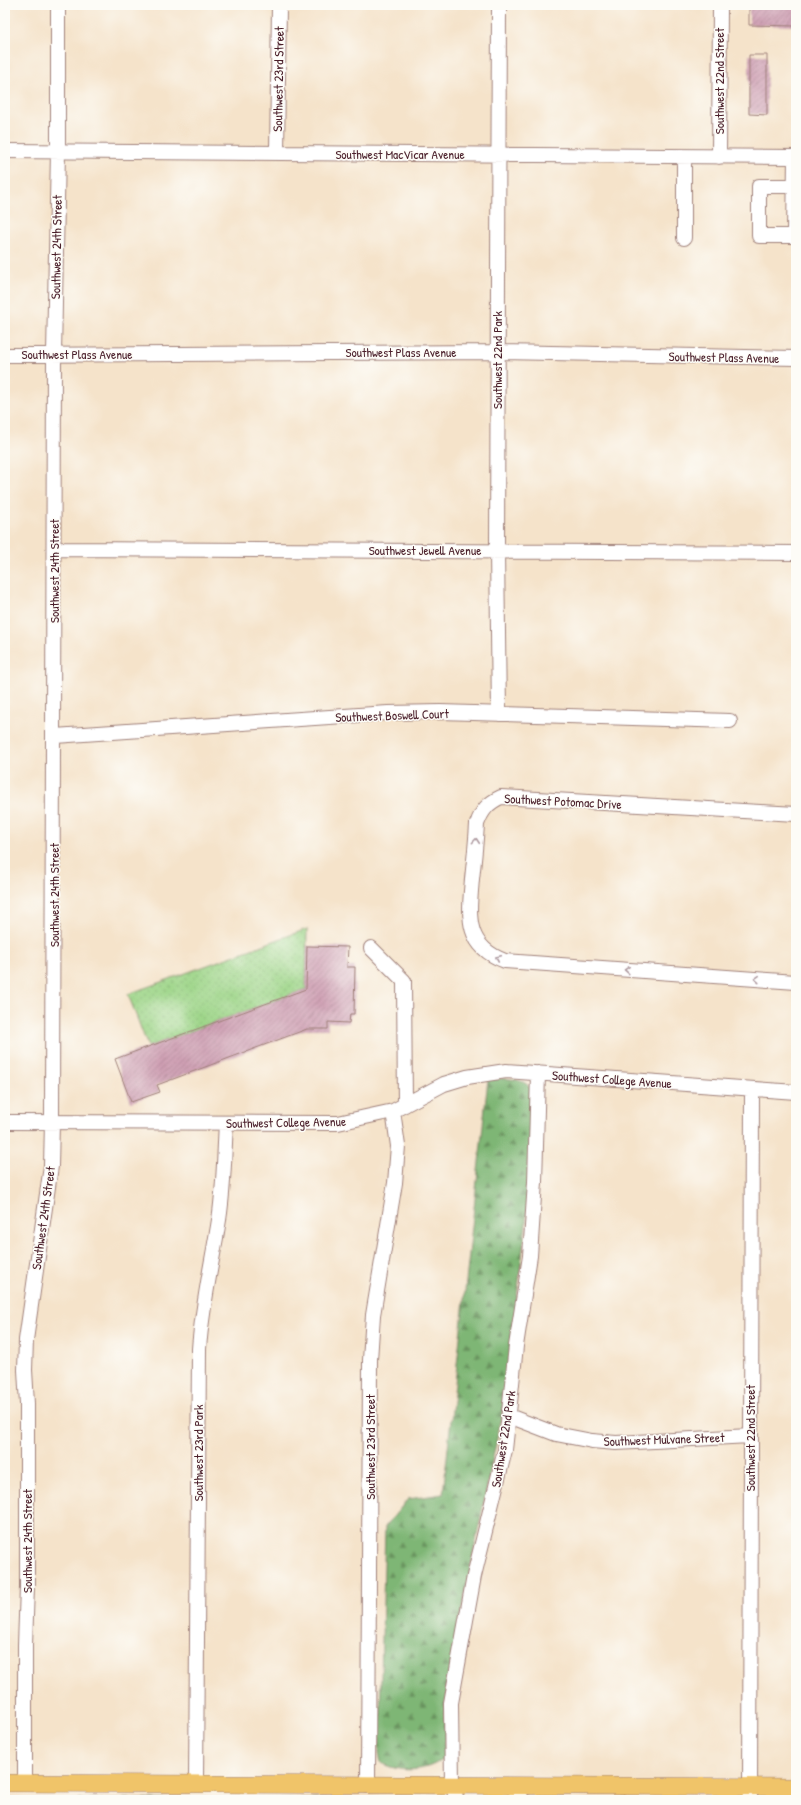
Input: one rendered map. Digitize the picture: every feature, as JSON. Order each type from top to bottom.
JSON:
[{"type":"main road","points":[[5,1783],[368,1786],[455,1793],[510,1785],[750,1794],[796,1787]]},
{"type":"street","name":"Southwest 24th Street","points":[[25,1783],[25,1645],[27,1587],[25,1362],[26,1340],[51,1166],[52,1122],[55,736],[54,354],[58,151],[58,5]]},
{"type":"street","name":"Southwest 23rd Street","points":[[277,153],[279,5]]},
{"type":"street","name":"Southwest 22nd Park","points":[[499,5],[497,352],[499,714]]},
{"type":"street","name":"Southwest 22nd Street","points":[[719,157],[720,5]]},
{"type":"street","name":"Southwest MacVicar Avenue","points":[[5,151],[795,157]]},
{"type":"street","points":[[684,157],[684,238]]},
{"type":"street","points":[[795,157],[795,186]]},
{"type":"street","name":"Southwest Plass Avenue","points":[[5,355],[497,352],[796,358]]},
{"type":"street","name":"Southwest Jewell Avenue","points":[[54,549],[497,550],[796,553]]},
{"type":"street","name":"Southwest Boswell Court","points":[[55,736],[388,713],[440,712],[730,721]]},
{"type":"street","name":"Southwest Potomac Drive","points":[[796,814],[501,797],[487,806],[482,812],[478,824],[469,911],[472,930],[479,944],[491,955],[505,961],[796,982]]},
{"type":"street","name":"Southwest 23rd Street","points":[[368,1786],[370,1360],[373,1315],[395,1184],[398,1146],[404,981],[371,948]]},
{"type":"street","name":"Southwest College Avenue","points":[[5,1122],[338,1123],[399,1108],[444,1084],[467,1077],[506,1071],[796,1092]]},
{"type":"street","name":"Southwest 22nd Park","points":[[455,1793],[451,1703],[474,1576],[504,1450],[509,1416],[516,1346],[530,1256],[535,1182],[538,1073]]},
{"type":"street","name":"Southwest 22nd Street","points":[[750,1794],[752,1089]]},
{"type":"street","name":"Southwest 23rd Park","points":[[196,1784],[199,1349],[201,1318],[223,1189],[226,1123]]},
{"type":"street","name":"Southwest Mulvane Street","points":[[509,1416],[556,1434],[592,1441],[616,1443],[750,1436]]},
{"type":"street","points":[[510,1785],[523,1800]]},
{"type":"green space","points":[[307,929],[306,989],[148,1047],[128,994]]},
{"type":"green space","points":[[488,1079],[517,1080],[527,1084],[532,1091],[526,1224],[503,1409],[452,1657],[444,1713],[445,1744],[443,1759],[429,1767],[404,1770],[381,1763],[379,1753],[385,1527],[408,1499],[443,1494]]},
{"type":"green space","points":[[248,1799],[430,1800],[79,1800]]},
{"type":"building","points":[[749,5],[796,5],[796,26],[749,25]]},
{"type":"building","points":[[749,55],[767,55],[767,115],[749,114]]},
{"type":"building","points":[[307,946],[348,947],[347,967],[355,967],[354,1014],[350,1014],[349,1023],[328,1022],[328,1029],[307,1029],[157,1085],[160,1092],[131,1102],[115,1059],[306,989]]}]
